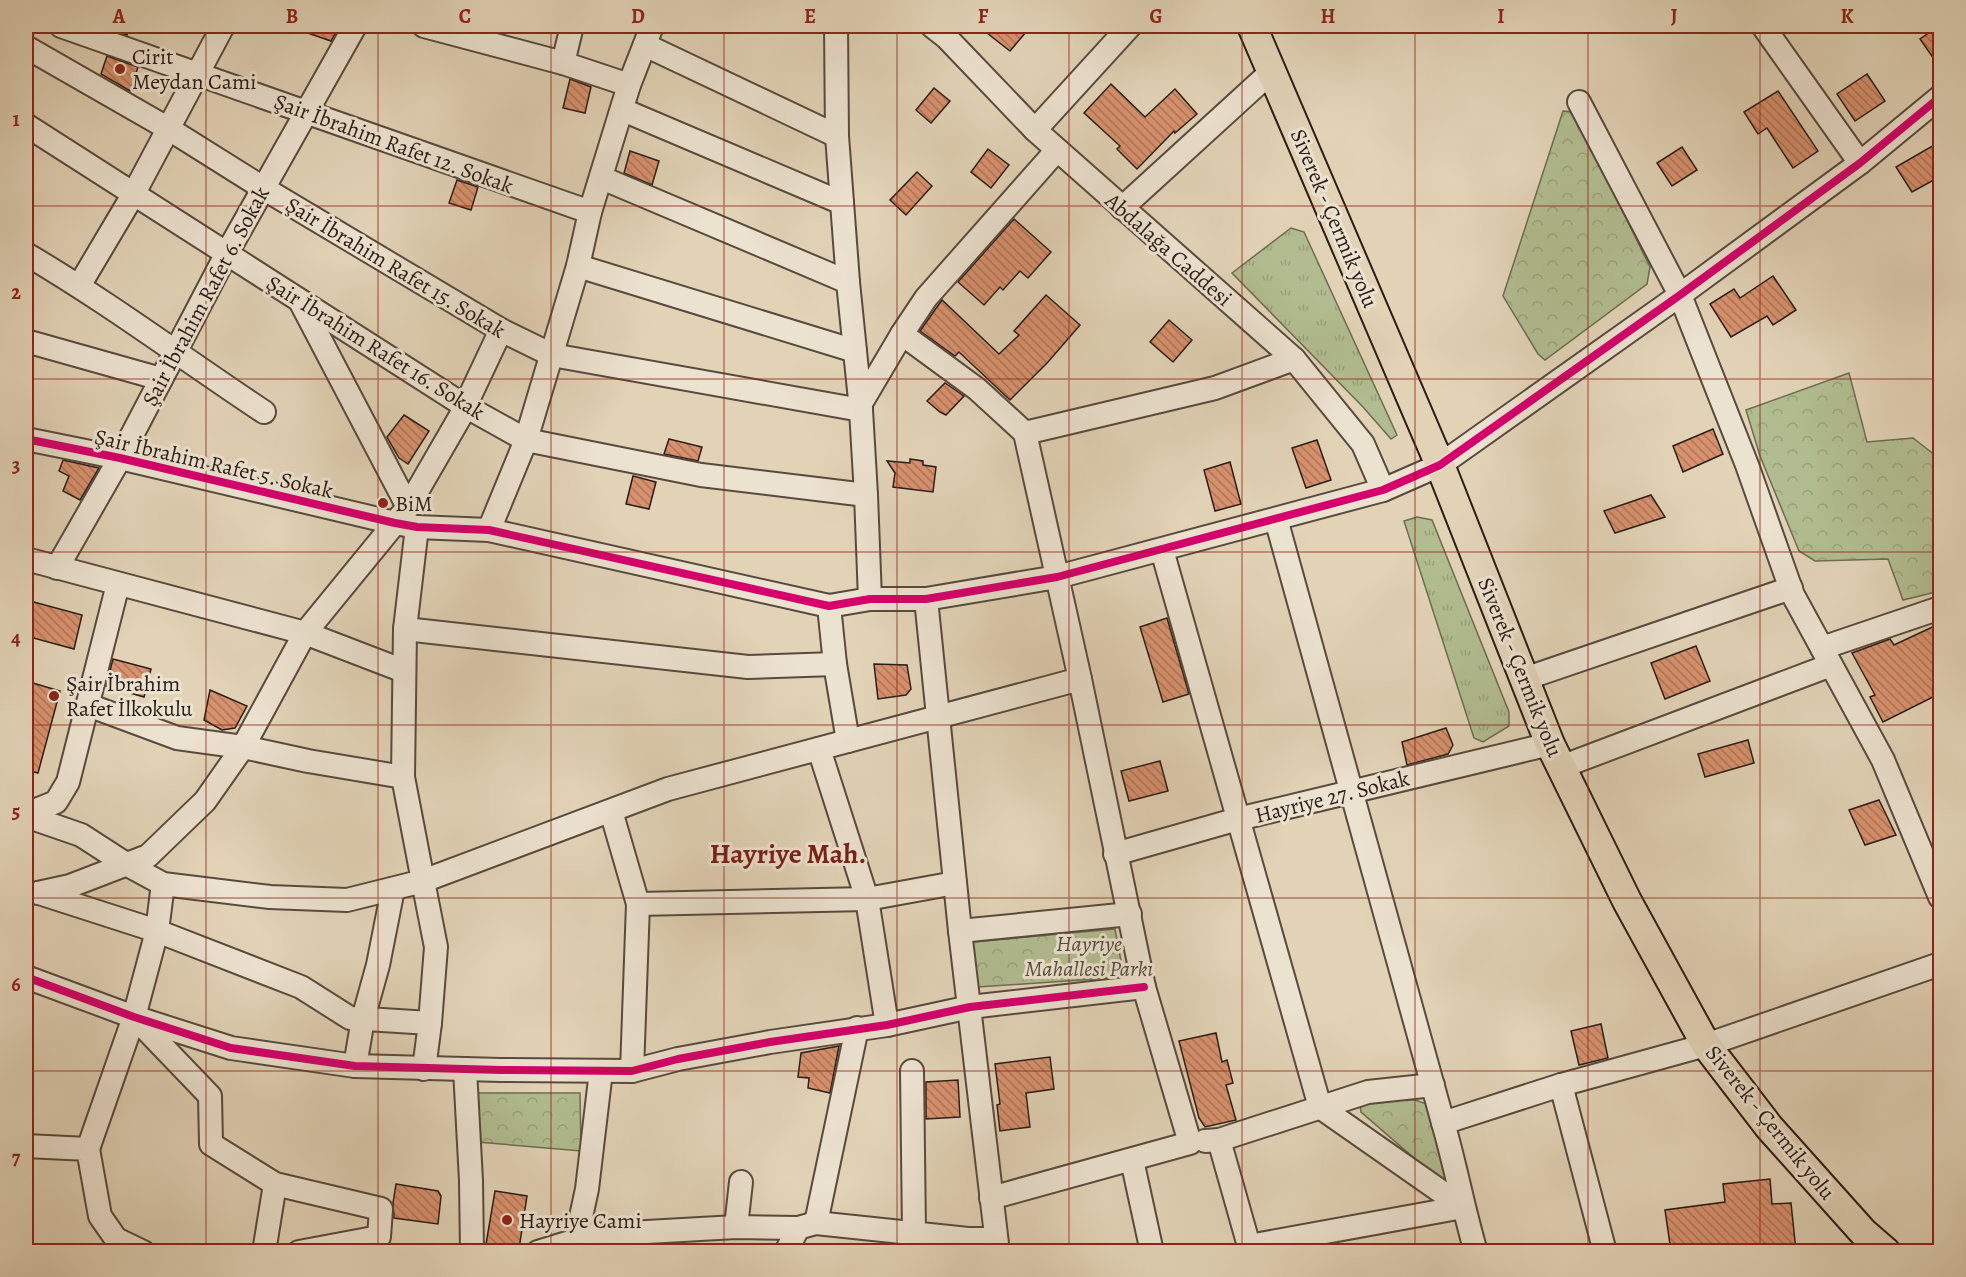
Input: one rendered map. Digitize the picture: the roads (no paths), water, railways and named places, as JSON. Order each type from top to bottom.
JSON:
[{"type":"main road","name":"Siverek - Çermik yolu","points":[[1252,26],[1440,465],[1556,755],[1628,901],[1706,1045],[1769,1127],[1863,1232],[1886,1251]]},
{"type":"street","name":"Şair İbrahim Rafet 12. Sokak","points":[[61,26],[590,212]]},
{"type":"street","points":[[79,286],[133,195],[223,26]]},
{"type":"street","name":"Şair İbrahim Rafet 6. Sokak","points":[[57,568],[120,458],[227,253],[355,26]]},
{"type":"street","points":[[424,26],[563,63],[629,85]]},
{"type":"street","points":[[563,63],[572,26]]},
{"type":"street","points":[[836,26],[837,136],[848,282],[861,407],[870,599]]},
{"type":"street","points":[[1035,130],[1130,26]]},
{"type":"street","points":[[1763,26],[1860,163]]},
{"type":"street","name":"Abdalağa Caddesi","points":[[944,29],[1035,130],[1294,359],[1363,444],[1383,490]]},
{"type":"street","points":[[489,530],[526,440],[578,266],[590,212],[623,111],[629,85],[648,35],[837,136]]},
{"type":"street","name":"Şair İbrahim Rafet 15. Sokak","points":[[26,47],[169,129],[501,330],[552,355],[861,407]]},
{"type":"street","points":[[1122,208],[1272,71]]},
{"type":"street","points":[[848,741],[835,664],[829,606],[870,599],[926,599],[1057,577],[1383,490],[1440,465],[1680,295],[1860,163],[1941,97]]},
{"type":"street","points":[[1579,102],[1680,295],[1747,465],[1791,588],[1883,760],[1941,897]]},
{"type":"street","points":[[623,111],[842,202]]},
{"type":"street","name":"Şair İbrahim Rafet 16. Sokak","points":[[26,125],[465,406],[526,440],[701,475],[866,495]]},
{"type":"street","points":[[861,407],[902,334],[926,298],[1057,150]]},
{"type":"street","points":[[602,177],[848,282]]},
{"type":"street","points":[[26,254],[79,286],[174,353],[264,412]]},
{"type":"street","points":[[578,266],[855,351]]},
{"type":"street","points":[[299,299],[401,515]]},
{"type":"street","points":[[32,891],[70,886],[148,856],[206,801],[243,747],[305,633],[401,515],[465,406],[501,330]]},
{"type":"street","points":[[902,334],[977,389],[1025,433],[1080,679],[1144,987],[1190,1143]]},
{"type":"street","points":[[26,341],[160,379]]},
{"type":"street","points":[[1025,433],[1215,388],[1294,359]]},
{"type":"street","name":"Şair İbrahim Rafet 5. Sokak","points":[[26,439],[401,515],[417,527],[489,530],[829,606]]},
{"type":"street","points":[[1276,519],[1349,792],[1433,1085],[1462,1207],[1476,1251]]},
{"type":"street","points":[[417,527],[405,629],[403,777],[436,947],[424,1069]]},
{"type":"street","points":[[1162,550],[1320,1107],[1462,1207]]},
{"type":"street","points":[[26,559],[305,633],[404,671]]},
{"type":"street","points":[[26,815],[56,802],[68,782],[118,584]]},
{"type":"street","points":[[1524,679],[1791,588]]},
{"type":"street","points":[[538,1251],[588,1242],[736,1227],[807,1225],[912,1242],[968,1239],[997,1245],[960,931],[926,599]]},
{"type":"street","name":"Hayriye 27. Sokak","points":[[1115,854],[1238,819],[1349,792],[1556,755],[1827,656],[1941,608]]},
{"type":"street","points":[[405,629],[748,667],[835,664]]},
{"type":"street","points":[[26,815],[81,835],[126,864],[163,884],[270,897],[347,900],[423,881],[668,789],[1080,679]]},
{"type":"street","points":[[88,705],[177,738],[243,747],[403,777]]},
{"type":"street","points":[[819,749],[867,899],[887,1025]]},
{"type":"street","points":[[611,811],[638,904],[632,1071]]},
{"type":"street","points":[[638,904],[867,899],[955,883]]},
{"type":"street","points":[[143,1251],[116,1239],[100,1216],[88,1149],[134,1017],[157,931],[163,884]]},
{"type":"street","points":[[355,1066],[363,1018],[378,965],[393,889]]},
{"type":"street","points":[[32,891],[157,931],[301,987],[350,1018],[430,1023]]},
{"type":"street","points":[[960,931],[1130,914]]},
{"type":"street","points":[[1443,1123],[1561,1085],[1706,1045],[1941,964]]},
{"type":"street","points":[[26,977],[134,1017],[231,1048],[355,1066],[465,1070],[632,1071],[678,1059],[857,1028],[887,1025],[970,1007],[1144,987]]},
{"type":"street","points":[[134,1017],[210,1096],[212,1144],[275,1184],[381,1209],[379,1237],[299,1251]]},
{"type":"street","points":[[786,1251],[807,1225],[857,1028]]},
{"type":"street","points":[[465,1070],[472,1251]]},
{"type":"street","points":[[588,1242],[587,1189],[601,1071]]},
{"type":"street","points":[[912,1071],[912,1242]]},
{"type":"street","points":[[991,1198],[1190,1143],[1219,1140],[1368,1092],[1433,1085]]},
{"type":"street","points":[[1561,1085],[1605,1251]]},
{"type":"street","points":[[1219,1140],[1250,1249],[1462,1207]]},
{"type":"street","points":[[26,1146],[88,1149]]},
{"type":"street","points":[[1132,1160],[1152,1251]]},
{"type":"street","points":[[736,1227],[741,1182]]},
{"type":"street","points":[[264,1251],[275,1184]]},
{"type":"place","name":"Cirit Meydan Cami","points":[[120,69]]},
{"type":"place","name":"BiM","points":[[383,503]]},
{"type":"place","name":"Şair İbrahim Rafet İlkokulu","points":[[54,696]]},
{"type":"place","name":"Hayriye Cami","points":[[507,1220]]},
{"type":"district","name":"Hayriye Mah.","points":[[788,853]]},
{"type":"park label","name":"Hayriye Mahallesi Parkı","points":[[1089,956]]}]
